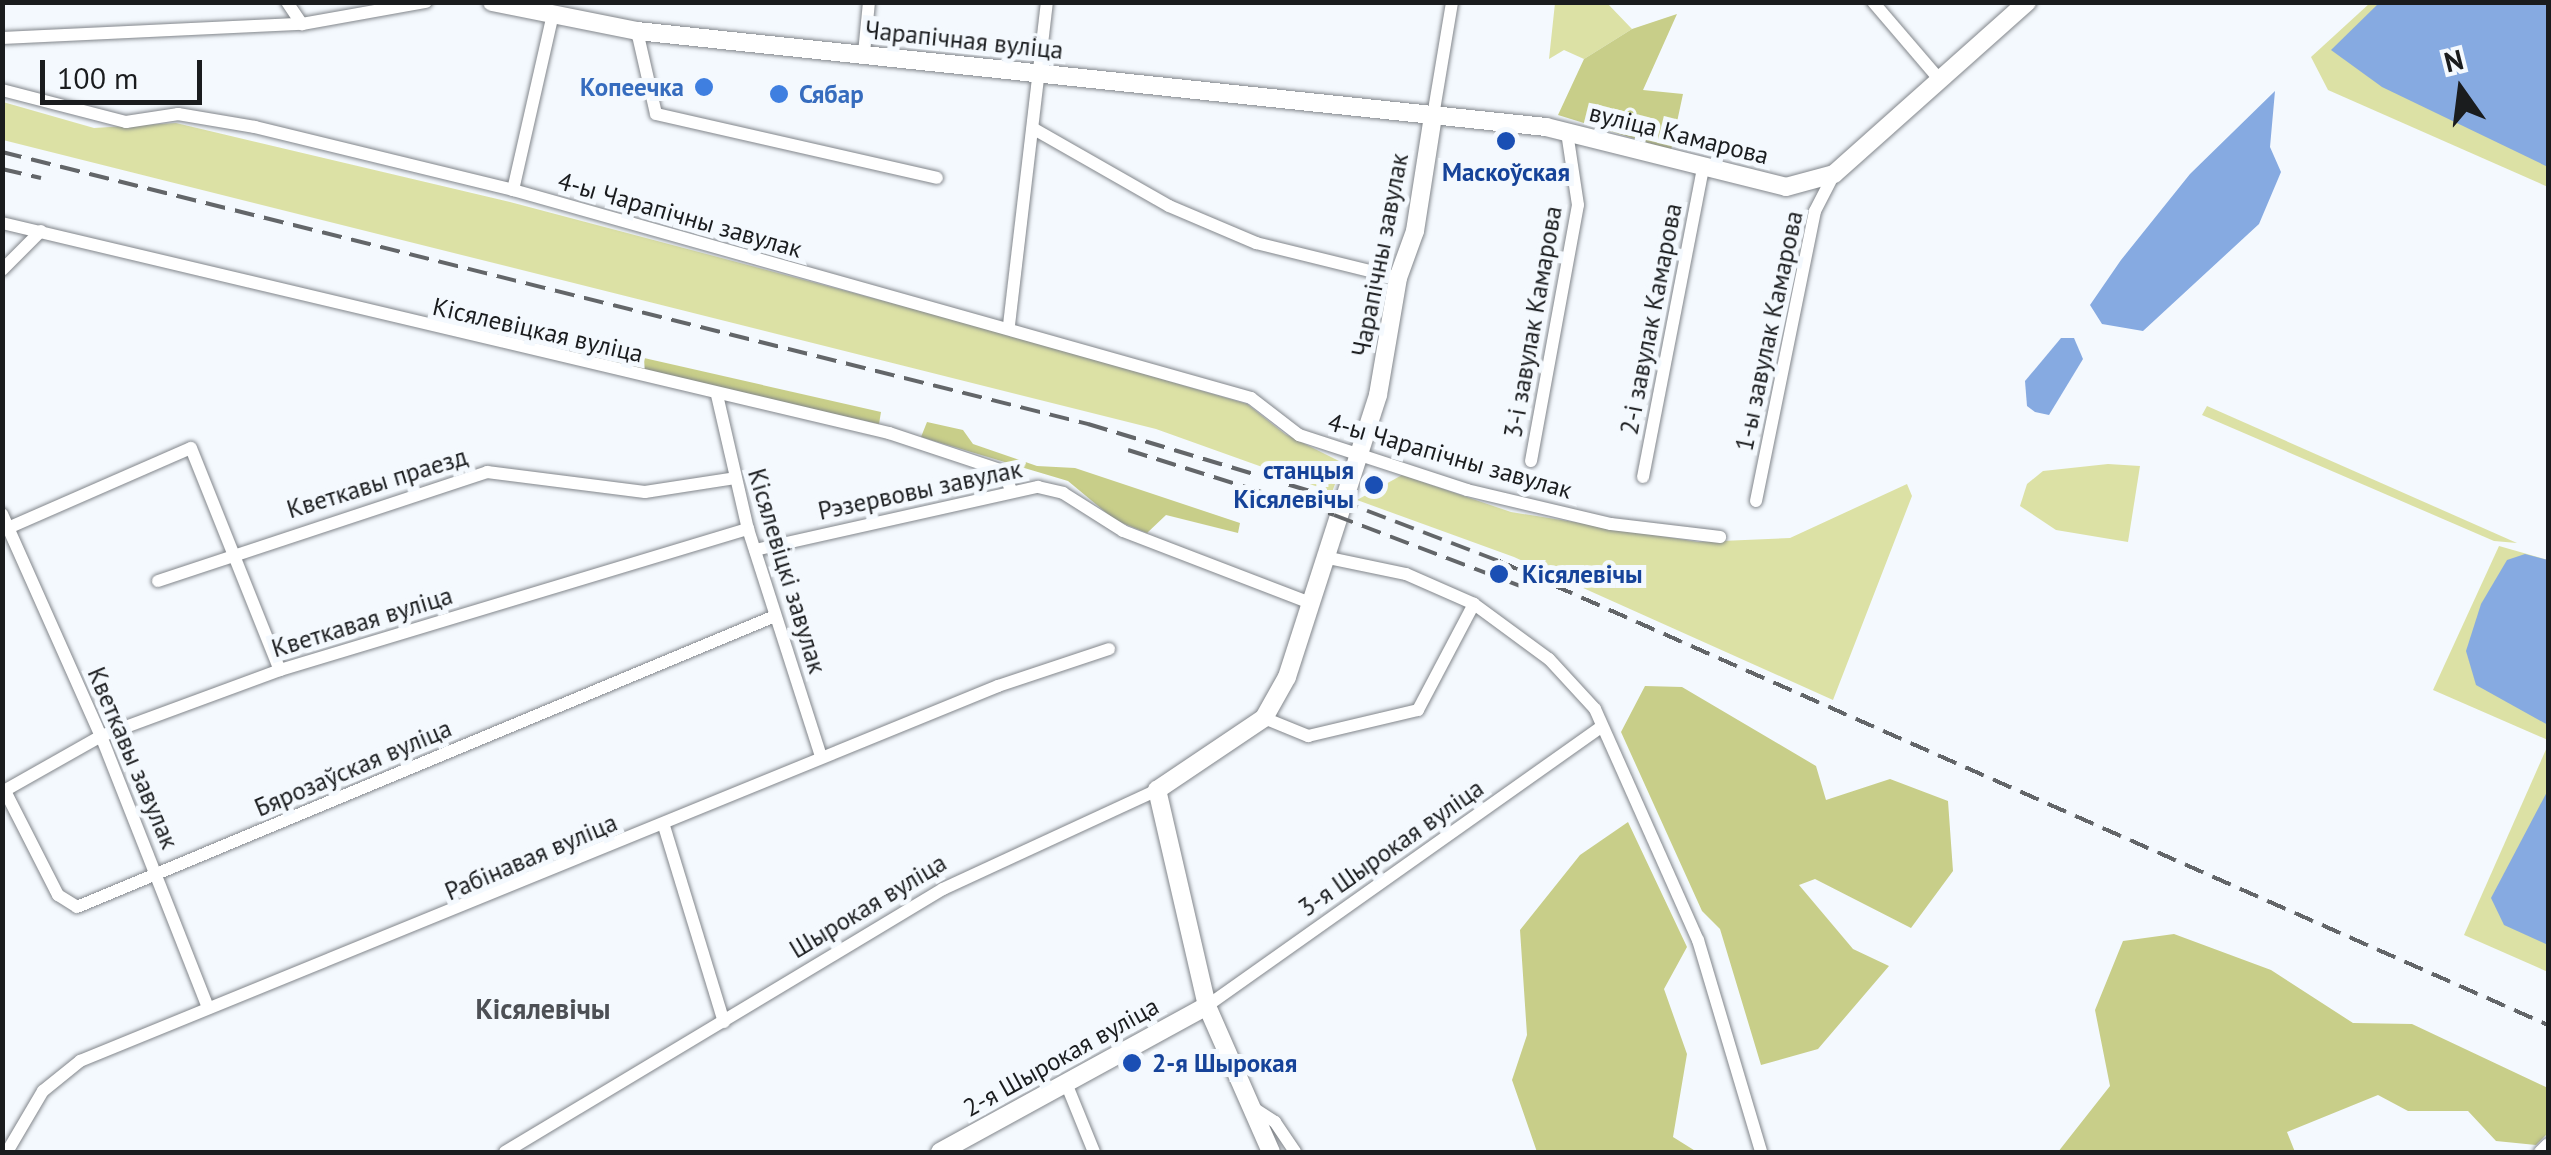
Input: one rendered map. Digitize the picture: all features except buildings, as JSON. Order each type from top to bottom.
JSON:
[{"type":"street","points":[[287,2],[302,24]]},
{"type":"street","points":[[2,38],[302,24],[426,2]]},
{"type":"street","name":"Чарапічная вуліца","points":[[492,2],[636,31],[1432,116]]},
{"type":"street","points":[[864,53],[869,2]]},
{"type":"street","points":[[1009,326],[1047,2]]},
{"type":"street","name":"Чарапічны завулак","points":[[1358,456],[1378,395],[1398,278],[1415,231],[1452,2]]},
{"type":"street","points":[[1873,2],[1939,79]]},
{"type":"street","name":"вуліца Камарова","points":[[1432,116],[1566,132],[1703,170],[1786,187],[1834,174],[2027,2]]},
{"type":"street","points":[[512,190],[545,12]]},
{"type":"street","points":[[636,31],[656,114],[937,178]]},
{"type":"street","name":"4-ы Чарапічны завулак","points":[[2,90],[126,122],[178,114],[255,127],[512,190],[1009,326],[1250,398],[1299,434],[1358,456],[1550,512],[1720,537]]},
{"type":"street","points":[[1034,129],[1169,206],[1256,243],[1398,278]]},
{"type":"street","name":"3-і завулак Камарова","points":[[1532,461],[1578,205],[1566,132]]},
{"type":"street","name":"2-і завулак Камарова","points":[[1643,477],[1703,170]]},
{"type":"street","name":"1-ы завулак Камарова","points":[[1756,501],[1815,211],[1834,174]]},
{"type":"street","name":"Кісялевіцкая вуліца","points":[[2,223],[41,230],[134,258],[888,432],[1003,471],[1010,490]]},
{"type":"street","points":[[2,270],[41,230]]},
{"type":"street","name":"Кісялевіцкі завулак","points":[[717,395],[748,529],[822,757]]},
{"type":"street","points":[[10,527],[191,448],[280,670]]},
{"type":"street","name":"Шырокая вуліца","points":[[505,1152],[943,889],[1156,790],[1264,718],[1287,677],[1358,456]]},
{"type":"street","name":"Кветкавы праезд","points":[[158,581],[233,551],[487,472],[645,492],[734,478]]},
{"type":"street","name":"Рэзервовы завулак","points":[[755,550],[1010,490],[1064,493],[1123,530],[1311,602]]},
{"type":"street","name":"Кветкавы завулак","points":[[2,514],[101,736],[208,1008]]},
{"type":"street","name":"Кветкавая вуліца","points":[[4,791],[101,736],[280,670],[748,529]]},
{"type":"street","points":[[1324,557],[1406,574],[1474,604],[1580,689],[1602,726],[1698,940],[1761,1152]]},
{"type":"street","points":[[1264,718],[1308,736],[1418,710],[1474,604]]},
{"type":"street","name":"Бярозаўская вуліца","points":[[4,791],[58,894],[77,907],[776,616]]},
{"type":"street","name":"Рабінавая вуліца","points":[[7,1152],[43,1091],[80,1061],[664,826],[822,757],[1110,648]]},
{"type":"street","name":"3-я Шырокая вуліца","points":[[1206,1006],[1602,726]]},
{"type":"street","points":[[1156,790],[1206,1006],[1271,1152]]},
{"type":"street","points":[[664,826],[724,1022]]},
{"type":"street","name":"2-я Шырокая вуліца","points":[[940,1152],[1206,1006]]},
{"type":"street","points":[[1066,1083],[1094,1152]]},
{"type":"street","points":[[1255,1109],[1275,1122],[1295,1152]]},
{"type":"street","points":[[2540,1152],[2548,1144]]},
{"type":"green space","points":[[1555,3],[1607,3],[1632,29],[1584,59],[1564,50],[1549,59]]},
{"type":"green space","points":[[2370,3],[2548,3],[2548,187],[2328,90],[2311,57]]},
{"type":"green space","points":[[1677,14],[1643,90],[1683,94],[1671,150],[1558,115],[1584,59],[1632,29]]},
{"type":"green space","points":[[3,102],[94,128],[176,123],[510,202],[1001,332],[1247,404],[1285,434],[1343,463],[1332,492],[1156,429],[3,140]]},
{"type":"green space","points":[[578,343],[881,412],[879,424],[574,357]]},
{"type":"green space","points":[[2207,406],[2517,543],[2494,541],[2202,415]]},
{"type":"green space","points":[[927,422],[963,430],[973,444],[1037,466],[1075,468],[1240,523],[1238,533],[1166,515],[1147,533],[1115,520],[1068,481],[921,437]]},
{"type":"green space","points":[[2108,464],[2140,466],[2128,542],[2056,530],[2020,506],[2027,484],[2043,471]]},
{"type":"green space","points":[[1402,475],[1511,512],[1698,542],[1790,538],[1907,484],[1912,496],[1833,700],[1514,557],[1357,500]]},
{"type":"green space","points":[[2499,546],[2548,560],[2548,740],[2433,690]]},
{"type":"green space","points":[[1645,686],[1682,687],[1816,766],[1826,800],[1890,779],[1948,801],[1953,871],[1911,928],[1815,879],[1799,885],[1853,949],[1889,966],[1818,1049],[1761,1065],[1720,929],[1702,911],[1621,732]]},
{"type":"green space","points":[[2548,745],[2548,972],[2464,935]]},
{"type":"green space","points":[[1628,822],[1687,947],[1664,989],[1687,1054],[1673,1137],[1697,1152],[1537,1152],[1512,1080],[1527,1035],[1520,930],[1580,855]]},
{"type":"green space","points":[[2174,934],[2271,970],[2353,1023],[2412,1024],[2548,1088],[2548,1133],[2536,1145],[2496,1141],[2468,1111],[2408,1111],[2378,1095],[2287,1132],[2295,1152],[2058,1152],[2110,1086],[2095,1010],[2123,941]]},
{"type":"water","points":[[2379,3],[2548,3],[2548,167],[2382,87],[2331,50]]},
{"type":"water","points":[[2275,91],[2270,147],[2281,172],[2259,224],[2143,331],[2102,324],[2090,305],[2121,260],[2190,174]]},
{"type":"water","points":[[2061,338],[2074,338],[2083,359],[2049,415],[2035,412],[2027,406],[2025,381]]},
{"type":"water","points":[[2525,554],[2548,560],[2548,725],[2476,685],[2466,651],[2481,604],[2507,560]]},
{"type":"water","points":[[2548,790],[2548,945],[2504,925],[2491,898]]},
{"type":"railway","points":[[2,152],[1088,424],[1339,500],[1499,561],[2548,1025]]},
{"type":"railway","points":[[2,169],[41,178]]},
{"type":"railway","points":[[1128,450],[1334,515],[1520,586]]},
{"type":"place","name":"Копеечка","points":[[704,87]]},
{"type":"place","name":"Сябар","points":[[779,94]]},
{"type":"place","name":"Маскоўская","points":[[1506,141]]},
{"type":"place","name":"станцыя Кісялевічы","points":[[1374,485]]},
{"type":"place","name":"Кісялевічы","points":[[1499,574]]},
{"type":"place","name":"2-я Шырокая","points":[[1132,1063]]},
{"type":"district","name":"Кісялевічы","points":[[543,1009]]}]
